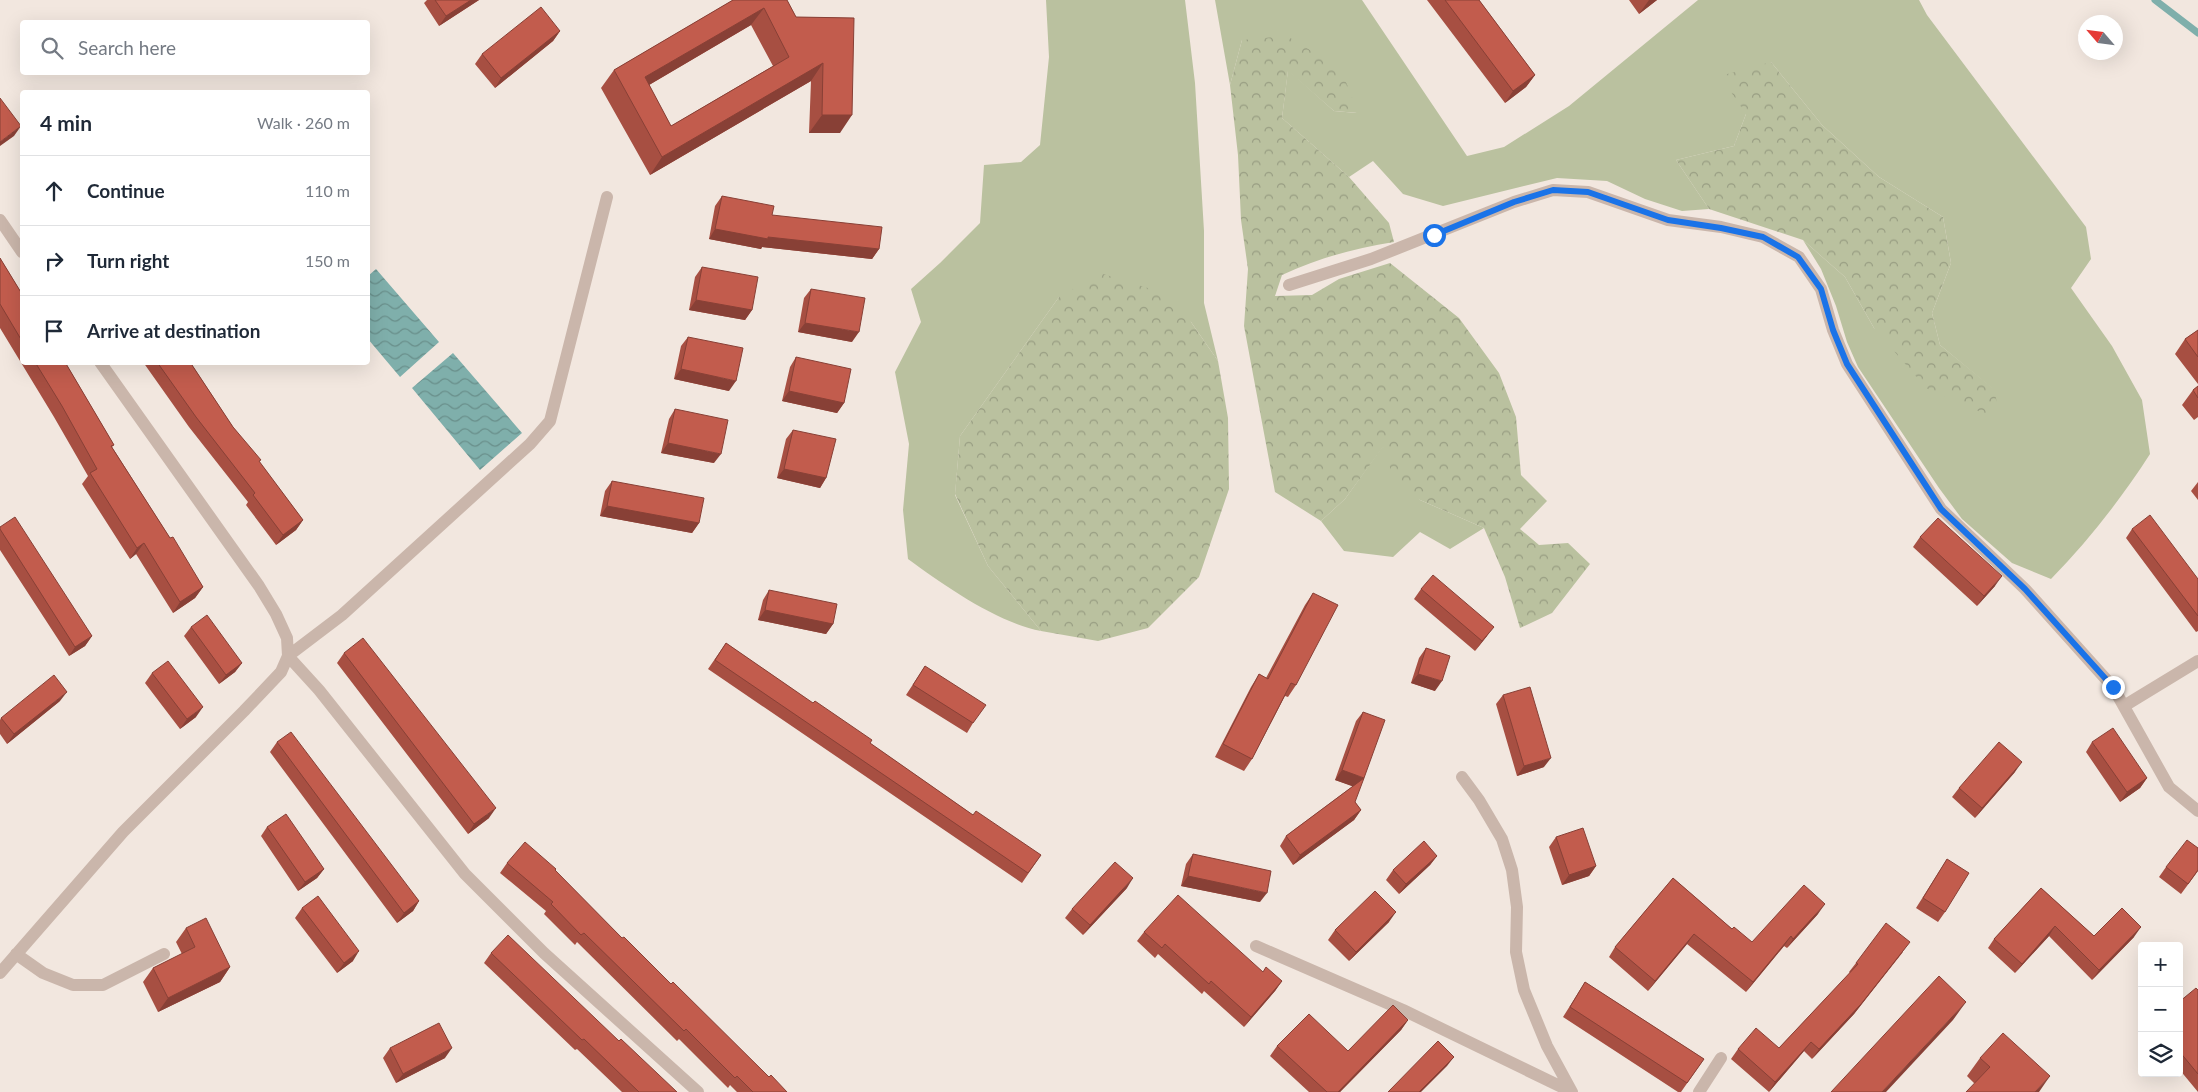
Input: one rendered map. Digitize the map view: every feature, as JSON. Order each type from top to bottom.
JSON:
[{"type":"street","points":[[1288,285],[1371,259],[1514,202],[1553,190],[1588,192],[1668,220],[1763,237],[1798,257],[1821,289],[1833,330],[1847,364],[1941,509],[2025,589],[2113,687],[2169,787],[2198,811]]},
{"type":"street","points":[[288,656],[349,608],[530,444],[550,421],[607,196]]},
{"type":"street","points":[[0,220],[20,249]]},
{"type":"street","points":[[0,972],[123,832],[281,672],[288,656],[287,638],[276,614],[259,586],[102,365]]},
{"type":"street","points":[[288,656],[319,690],[465,874],[544,953],[698,1092]]},
{"type":"street","points":[[2124,706],[2198,661]]},
{"type":"street","points":[[1462,777],[1479,800],[1502,839],[1512,870],[1517,907],[1516,952],[1524,990],[1547,1046],[1572,1092]]},
{"type":"street","points":[[1256,946],[1403,1010],[1572,1092]]},
{"type":"street","points":[[16,954],[44,973],[73,985],[103,985],[164,954]]},
{"type":"street","points":[[1699,1092],[1721,1058]]},
{"type":"green space","points":[[1046,0],[1185,0],[1195,83],[1204,231],[1204,303],[1218,361],[1191,322],[1059,297],[960,436],[955,495],[988,566],[1041,631],[1006,620],[971,602],[908,559],[903,510],[909,444],[895,372],[921,322],[911,289],[980,223],[984,165],[1021,162],[1040,145],[1049,57]]},
{"type":"green space","points":[[1215,0],[1362,0],[1467,156],[1504,147],[1569,106],[1698,0],[1919,0],[1927,15],[2086,227],[2091,259],[2071,288],[2112,346],[2142,400],[2150,454],[2104,519],[2051,579],[2012,563],[1962,519],[1858,367],[1821,269],[1803,240],[1845,277],[1874,328],[1993,389],[1940,345],[1932,313],[1951,263],[1943,217],[1879,177],[1822,125],[1771,62],[1746,114],[1734,146],[1676,160],[1709,209],[1682,211],[1645,199],[1607,181],[1557,178],[1443,206],[1403,194],[1373,161],[1349,177],[1282,118],[1288,70],[1334,111],[1357,113],[1242,40],[1230,85]]},
{"type":"green space","points":[[1287,36],[1341,69],[1358,113],[1334,111],[1288,71],[1282,118],[1349,177],[1389,223],[1394,242],[1337,254],[1282,275],[1275,296],[1312,295],[1339,279],[1390,263],[1459,318],[1499,373],[1516,417],[1521,475],[1547,501],[1520,529],[1539,545],[1568,543],[1590,564],[1552,613],[1520,628],[1505,577],[1484,528],[1420,500],[1395,482],[1383,447],[1345,499],[1321,521],[1275,492],[1244,326],[1248,269],[1241,220],[1238,155],[1230,85],[1242,40]]},
{"type":"green space","points":[[1771,62],[1822,125],[1879,177],[1943,217],[1951,263],[1932,313],[1940,345],[1994,389],[2001,421],[1926,388],[1874,328],[1845,277],[1803,240],[1709,209],[1676,160],[1734,146],[1746,114],[1720,76]]},
{"type":"green space","points":[[1100,273],[1151,289],[1191,322],[1218,361],[1228,418],[1229,489],[1199,577],[1148,628],[1098,641],[1041,631],[988,566],[955,494],[960,436],[1059,297]]},
{"type":"green space","points":[[1383,446],[1420,500],[1484,528],[1450,549],[1420,532],[1393,557],[1344,551],[1321,521],[1345,499]]},
{"type":"water","points":[[376,269],[439,342],[400,377],[370,341],[370,274]]},
{"type":"water","points":[[453,353],[522,433],[480,470],[412,388]]},
{"type":"building","points":[[435,0],[471,0],[446,16]]},
{"type":"building","points":[[733,0],[787,0],[796,17],[854,18],[852,115],[822,115],[823,63],[662,157],[614,70]],"holes":[[[764,8],[789,57],[671,126],[645,77]]]},
{"type":"building","points":[[1445,0],[1479,0],[1535,75],[1513,91]]},
{"type":"building","points":[[541,7],[560,31],[501,78],[482,54]]},
{"type":"building","points":[[0,98],[20,127],[0,142]]},
{"type":"building","points":[[722,196],[774,206],[772,215],[882,227],[879,249],[768,237],[768,239],[715,229]]},
{"type":"building","points":[[0,258],[20,291],[20,338],[0,304]]},
{"type":"building","points":[[702,267],[758,277],[752,310],[696,300]]},
{"type":"building","points":[[811,289],[865,298],[859,332],[805,323]]},
{"type":"building","points":[[2198,330],[2198,357],[2185,339]]},
{"type":"building","points":[[688,337],[743,348],[736,381],[681,369]]},
{"type":"building","points":[[796,357],[851,369],[844,403],[789,391]]},
{"type":"building","points":[[37,365],[67,365],[114,445],[111,446],[170,538],[173,537],[203,587],[180,602],[144,543],[137,548],[90,473],[97,469]]},
{"type":"building","points":[[159,365],[192,365],[233,427],[261,460],[259,461],[303,520],[283,535],[253,495],[255,493],[196,417]]},
{"type":"building","points":[[2198,386],[2198,398],[2193,390]]},
{"type":"building","points":[[675,409],[728,420],[721,454],[668,443]]},
{"type":"building","points":[[793,430],[836,439],[826,478],[784,469]]},
{"type":"building","points":[[612,481],[704,498],[699,523],[607,506]]},
{"type":"building","points":[[2150,515],[2198,579],[2198,616],[2132,529]]},
{"type":"building","points":[[15,517],[92,636],[75,647],[0,529],[0,527]]},
{"type":"building","points":[[1938,518],[2002,576],[1984,596],[1920,537]]},
{"type":"building","points":[[1433,575],[1494,627],[1482,641],[1421,589]]},
{"type":"building","points":[[769,590],[837,604],[833,624],[765,610]]},
{"type":"building","points":[[1313,593],[1338,605],[1296,685],[1291,683],[1252,759],[1223,744],[1259,674],[1268,679]]},
{"type":"building","points":[[207,615],[242,663],[226,675],[191,627]]},
{"type":"building","points":[[363,638],[496,808],[474,824],[344,653]]},
{"type":"building","points":[[726,643],[813,703],[815,701],[872,740],[870,743],[973,815],[976,811],[1041,855],[1028,873],[715,660]]},
{"type":"building","points":[[1426,648],[1450,656],[1442,681],[1418,674]]},
{"type":"building","points":[[168,661],[203,707],[187,719],[152,673]]},
{"type":"building","points":[[925,666],[986,705],[973,723],[913,685]]},
{"type":"building","points":[[54,675],[67,692],[14,734],[1,718]]},
{"type":"building","points":[[1530,687],[1551,758],[1524,766],[1503,695]]},
{"type":"building","points":[[1363,712],[1385,720],[1364,778],[1342,770]]},
{"type":"building","points":[[2113,728],[2147,778],[2127,792],[2092,742]]},
{"type":"building","points":[[291,732],[419,901],[404,913],[277,742]]},
{"type":"building","points":[[1999,742],[2022,762],[1982,808],[1959,788]]},
{"type":"building","points":[[1364,778],[1355,802],[1361,810],[1300,855],[1286,836]]},
{"type":"building","points":[[286,814],[324,869],[305,882],[267,827]]},
{"type":"building","points":[[1583,828],[1596,866],[1569,875],[1556,837]]},
{"type":"building","points":[[2187,840],[2198,848],[2198,870],[2188,884],[2166,867]]},
{"type":"building","points":[[1424,841],[1437,856],[1406,884],[1393,870]]},
{"type":"building","points":[[525,842],[556,869],[622,938],[624,937],[671,984],[673,982],[769,1077],[771,1075],[787,1092],[753,1092],[737,1076],[735,1078],[686,1029],[684,1031],[584,933],[581,935],[551,904],[553,902],[507,863]]},
{"type":"building","points":[[1193,854],[1271,871],[1267,893],[1188,876]]},
{"type":"building","points":[[1947,859],[1969,873],[1945,912],[1923,898]]},
{"type":"building","points":[[1115,862],[1133,878],[1090,925],[1072,909]]},
{"type":"building","points":[[1673,878],[1732,929],[1734,927],[1752,942],[1804,885],[1825,904],[1793,939],[1791,936],[1753,982],[1694,934],[1655,981],[1615,947]]},
{"type":"building","points":[[2041,888],[2094,936],[2122,908],[2141,927],[2099,970],[2055,926],[2022,964],[1994,939]]},
{"type":"building","points":[[1375,891],[1396,912],[1356,952],[1335,930]]},
{"type":"building","points":[[1178,895],[1263,972],[1266,967],[1282,981],[1251,1017],[1211,981],[1209,984],[1165,944],[1162,948],[1144,932]]},
{"type":"building","points":[[318,896],[359,951],[344,963],[302,908]]},
{"type":"building","points":[[206,918],[230,967],[168,998],[153,968],[195,947],[186,928]]},
{"type":"building","points":[[1886,923],[1910,942],[1861,1004],[1819,1049],[1811,1042],[1775,1082],[1738,1049],[1756,1028],[1779,1048],[1858,964],[1856,963]]},
{"type":"building","points":[[508,935],[619,1041],[621,1039],[677,1092],[639,1092],[584,1039],[582,1040],[491,953]]},
{"type":"building","points":[[1939,976],[1966,1002],[1882,1092],[1831,1092]]},
{"type":"building","points":[[1585,982],[1704,1059],[1687,1083],[1570,1007]]},
{"type":"building","points":[[2196,988],[2198,990],[2198,1074],[2183,1056],[2183,999]]},
{"type":"building","points":[[1393,1005],[1408,1020],[1338,1092],[1327,1092],[1277,1046],[1309,1014],[1348,1051]]},
{"type":"building","points":[[439,1023],[452,1048],[403,1074],[390,1048]]},
{"type":"building","points":[[2003,1033],[2050,1076],[2035,1092],[1966,1092],[1990,1067],[1980,1058]]},
{"type":"building","points":[[1438,1041],[1454,1057],[1419,1092],[1388,1092]]},
{"type":"waterway","points":[[2155,0],[2198,33]]},
{"type":"route","points":[[1434,235],[1514,202],[1553,190],[1588,192],[1668,220],[1763,237],[1798,257],[1821,289],[1833,330],[1847,364],[1941,509],[2025,589],[2113,687]]}]
